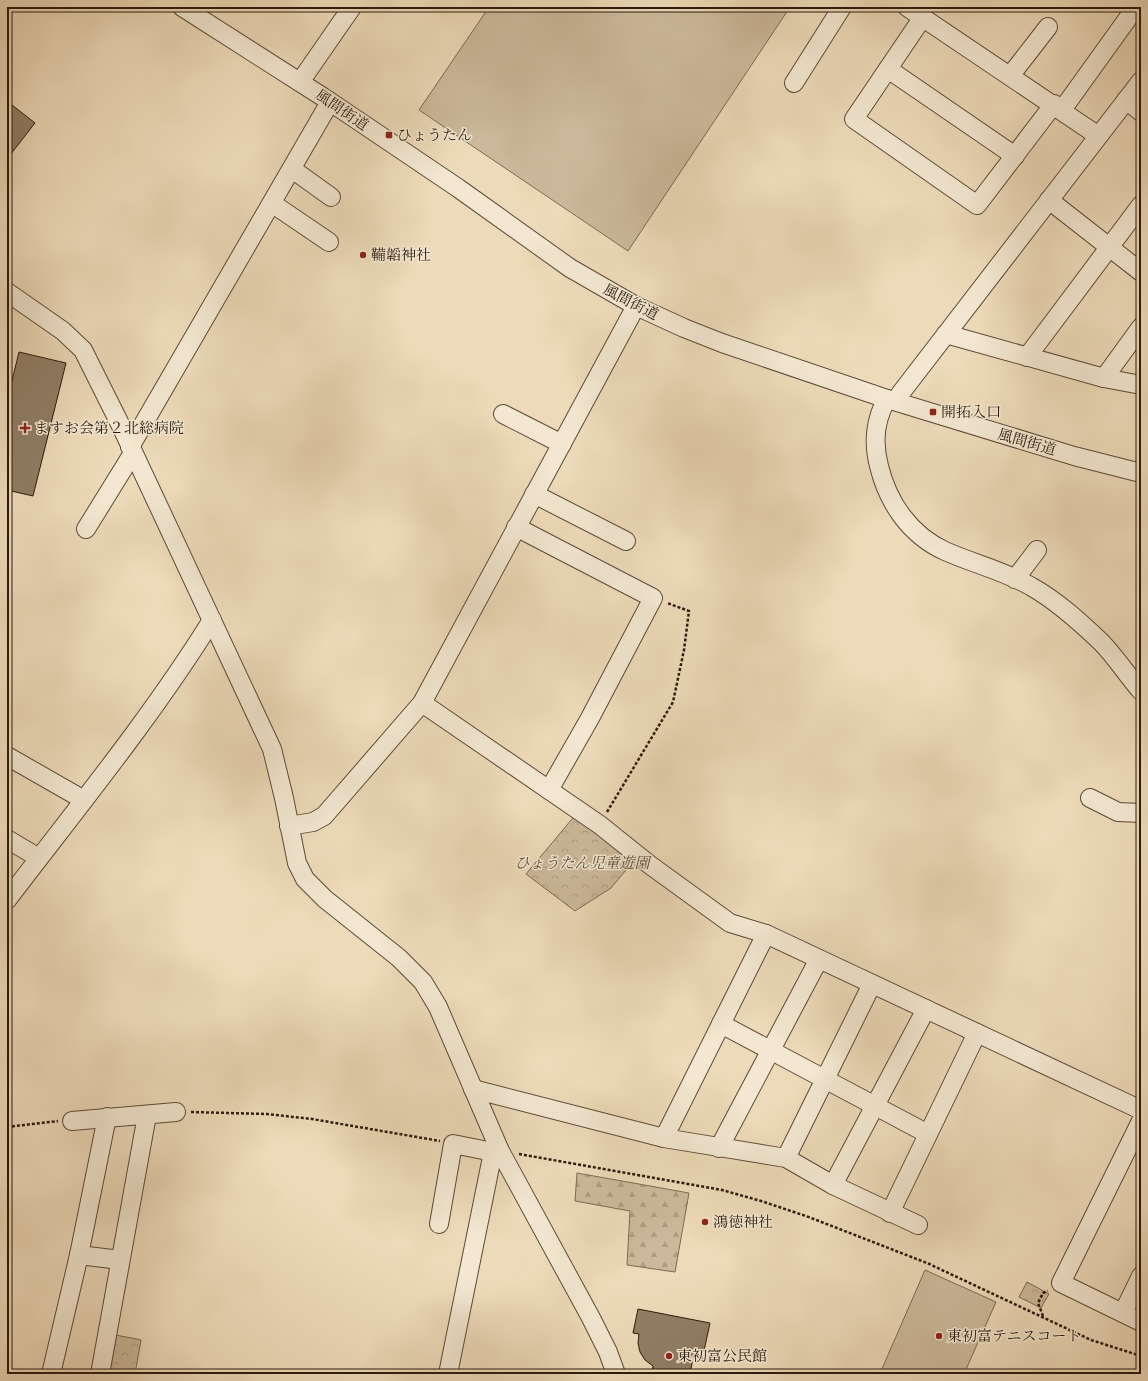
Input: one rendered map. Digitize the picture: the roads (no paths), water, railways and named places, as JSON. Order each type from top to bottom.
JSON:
[{"type":"street","name":"風間街道","points":[[182,7],[300,82],[458,188],[570,268],[636,306],[684,328],[722,343],[892,401],[1074,456],[1141,473]]},
{"type":"street","points":[[300,82],[352,7]]},
{"type":"street","points":[[794,83],[842,7]]},
{"type":"street","points":[[907,7],[1058,107],[1097,135]]},
{"type":"street","points":[[923,17],[854,119],[977,205],[1015,156],[1058,107],[1136,7]]},
{"type":"street","points":[[1010,76],[1048,27]]},
{"type":"street","points":[[888,69],[1015,156]]},
{"type":"street","points":[[1141,81],[1097,135],[900,394],[880,411],[876,431],[878,460],[884,486],[894,506],[912,528],[927,541],[945,551],[991,567],[1032,586],[1062,608],[1101,642],[1141,691]]},
{"type":"street","points":[[1126,100],[1141,112]]},
{"type":"street","points":[[86,529],[330,102]]},
{"type":"street","points":[[292,169],[331,197]]},
{"type":"street","points":[[1049,200],[1141,272]]},
{"type":"street","points":[[273,204],[329,242]]},
{"type":"street","points":[[1027,357],[1141,205]]},
{"type":"street","points":[[7,292],[63,331],[83,350],[132,450],[272,749],[284,798],[297,863],[305,879],[325,899],[399,958],[423,982],[438,1006],[473,1089],[497,1152],[591,1318],[608,1352],[616,1374]]},
{"type":"street","points":[[289,826],[313,822],[324,816],[422,703],[636,306]]},
{"type":"street","points":[[1104,378],[1141,327]]},
{"type":"street","points":[[946,334],[1104,378],[1141,385]]},
{"type":"street","points":[[503,414],[562,444]]},
{"type":"street","points":[[534,494],[626,541]]},
{"type":"street","points":[[516,527],[653,598],[590,718],[549,790]]},
{"type":"street","points":[[1015,579],[1037,550]]},
{"type":"street","points":[[7,900],[84,800],[179,671],[212,620]]},
{"type":"street","points":[[422,703],[600,825],[650,865],[730,922],[766,934],[1141,1110]]},
{"type":"street","points":[[7,756],[84,800]]},
{"type":"street","points":[[1090,798],[1118,812],[1141,813]]},
{"type":"street","points":[[7,839],[39,858]]},
{"type":"street","points":[[664,1138],[766,934]]},
{"type":"street","points":[[719,1148],[819,959]]},
{"type":"street","points":[[786,1158],[872,984]]},
{"type":"street","points":[[833,1185],[926,1009]]},
{"type":"street","points":[[721,1024],[928,1134]]},
{"type":"street","points":[[890,1213],[977,1033]]},
{"type":"street","points":[[473,1089],[664,1138],[786,1158],[833,1185],[918,1226]]},
{"type":"street","points":[[72,1121],[176,1112]]},
{"type":"street","points":[[100,1374],[147,1115]]},
{"type":"street","points":[[51,1374],[79,1255],[107,1117]]},
{"type":"street","points":[[1141,1121],[1060,1283],[1123,1312],[1141,1322]]},
{"type":"street","points":[[438,1224],[453,1144],[497,1152]]},
{"type":"street","points":[[448,1374],[497,1152]]},
{"type":"street","points":[[79,1255],[120,1260]]},
{"type":"street","points":[[1123,1312],[1141,1276]]},
{"type":"place","name":"ひょうたん","points":[[389,135]]},
{"type":"place","name":"鞴韜神社","points":[[363,255]]},
{"type":"place","name":"開拓入口","points":[[933,412]]},
{"type":"place","name":"ますお会第２北総病院","points":[[25,428]]},
{"type":"place","name":"鴻徳神社","points":[[705,1222]]},
{"type":"place","name":"東初富テニスコート","points":[[939,1336]]},
{"type":"place","name":"東初富公民館","points":[[669,1356]]},
{"type":"park label","name":"ひょうたん児童遊園","points":[[582,863]]}]
